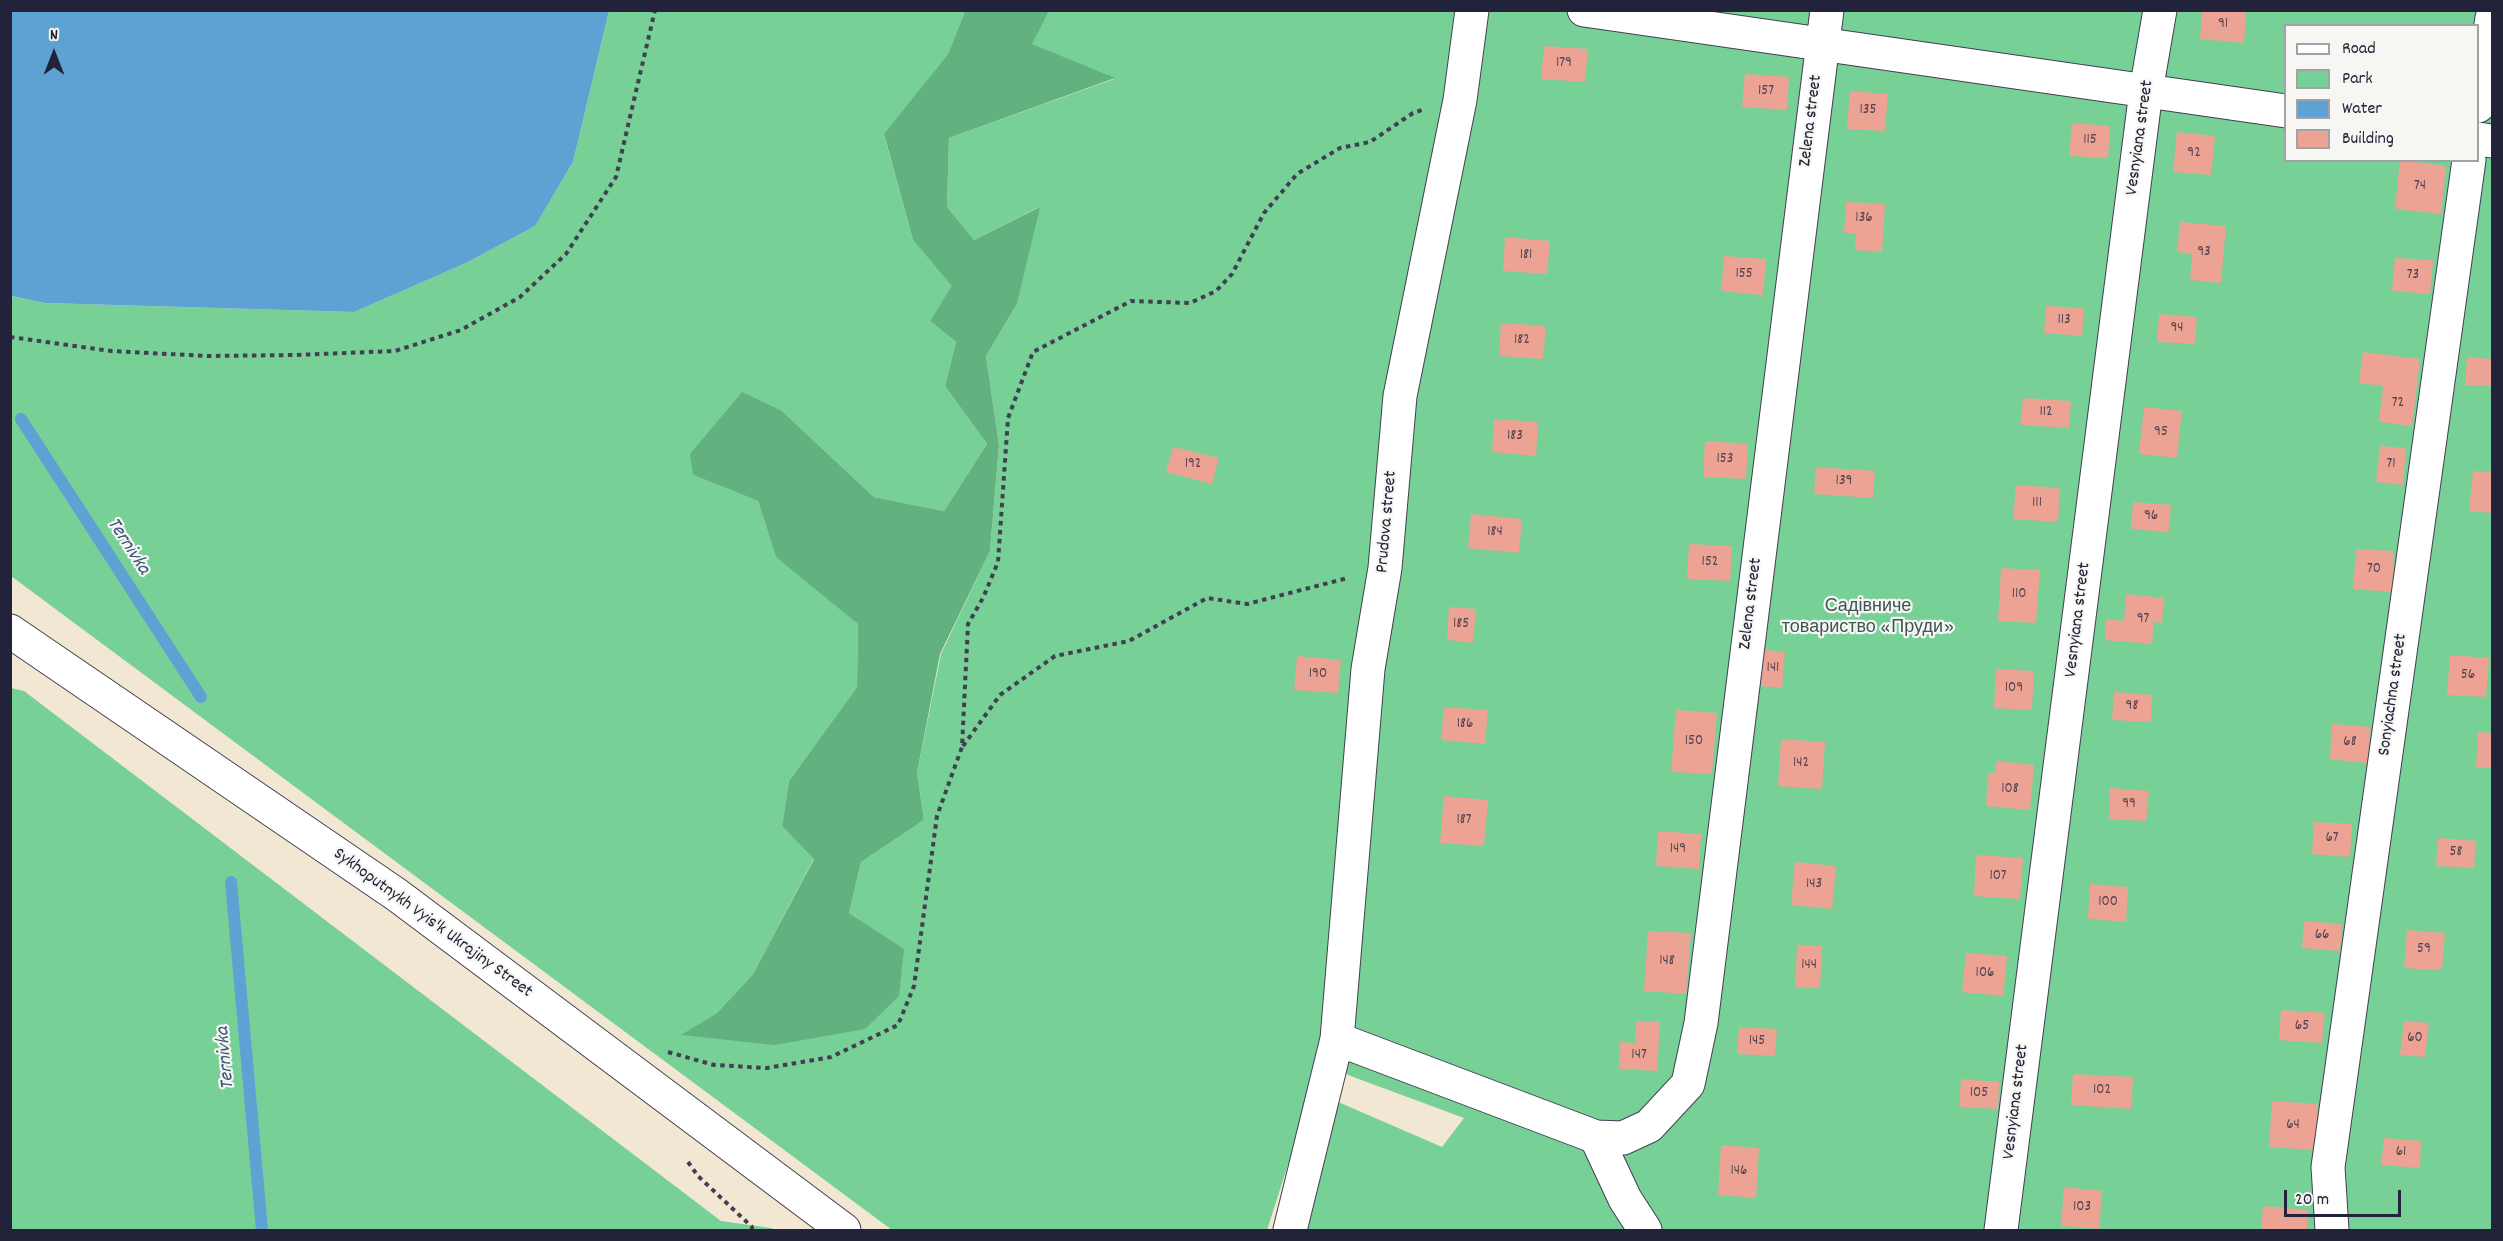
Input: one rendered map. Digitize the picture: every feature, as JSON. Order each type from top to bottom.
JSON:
[{"type":"street","name":"Prudova street","points":[[1290,1230],[1337,1039],[1368,669],[1385,568],[1400,396],[1460,100],[1472,10]]},
{"type":"street","points":[[1584,10],[1821,46],[2284,111]]},
{"type":"street","name":"Zelena street","points":[[1596,1137],[1623,1138],[1649,1126],[1688,1084],[1701,1023],[1827,10]]},
{"type":"street","name":"Vesnyiana street","points":[[2001,1230],[2146,91],[2160,10]]},
{"type":"street","points":[[2479,100],[2493,18]]},
{"type":"street","name":"Sonyiachna street","points":[[2332,1230],[2328,1167],[2469,162]]},
{"type":"street","name":"Sykhoputnykh Vyis'k Ukrajiny Street","points":[[10,631],[397,895],[844,1230]]},
{"type":"street","points":[[1337,1039],[1596,1137],[1625,1199],[1645,1230]]},
{"type":"path","points":[[10,337],[111,351],[207,356],[294,355],[395,351],[461,330],[520,297],[566,254],[616,177],[655,10]]},
{"type":"path","points":[[962,747],[968,624],[983,598],[998,562],[1008,418],[1033,352],[1131,301],[1190,303],[1216,291],[1232,274],[1264,213],[1297,174],[1340,148],[1370,142],[1413,113],[1460,100]]},
{"type":"path","points":[[628,1068],[670,1051],[714,1065],[767,1068],[831,1057],[898,1024],[914,986],[937,816],[962,747],[1000,695],[1054,656],[1128,641],[1207,598],[1246,604],[1385,568]]},
{"type":"path","points":[[682,1154],[698,1176],[752,1227],[752,1230]]},
{"type":"green space","name":"Садівниче товариство «Пруди»","points":[[609,11],[965,11],[948,54],[884,135],[913,240],[953,286],[930,321],[956,342],[945,386],[987,444],[944,511],[874,497],[782,411],[693,475],[758,501],[776,557],[818,586],[858,624],[857,687],[789,781],[782,826],[814,858],[753,974],[717,1013],[682,1035],[903,949],[849,913],[861,862],[924,820],[917,773],[941,654],[990,551],[999,445],[986,356],[1017,304],[1039,207],[974,240],[947,207],[949,138],[1114,79],[1031,44],[1049,11],[2492,11],[2492,1230],[1302,1230],[1329,1098],[1442,1147],[1464,1118],[1348,1075],[1320,1045],[1309,1099],[1267,1230],[892,1230],[11,576],[10,296],[45,303],[354,312],[466,263],[535,226],[573,162]]},
{"type":"green space","points":[[965,11],[1049,11],[1032,44],[1115,78],[949,138],[947,207],[974,240],[1040,207],[1017,304],[986,356],[999,445],[990,551],[940,654],[917,773],[924,820],[861,862],[849,913],[904,949],[899,996],[865,1029],[775,1045],[681,1035],[717,1013],[753,974],[814,859],[782,826],[789,781],[857,687],[858,624],[776,557],[758,501],[693,475],[690,454],[742,392],[782,411],[874,497],[944,511],[987,444],[945,386],[956,342],[930,321],[952,286],[913,240],[884,134],[948,54]]},
{"type":"green space","points":[[11,688],[24,691],[721,1221],[775,1230],[11,1230]]},
{"type":"water","points":[[10,11],[609,11],[573,162],[535,226],[466,263],[354,312],[45,303],[11,296]]},
{"type":"building","points":[[2202,10],[2246,10],[2244,43],[2200,39]]},
{"type":"building","points":[[1544,46],[1588,49],[1585,82],[1541,79]]},
{"type":"building","points":[[1745,74],[1789,77],[1787,110],[1742,107]]},
{"type":"building","points":[[1850,91],[1888,94],[1885,131],[1847,129]]},
{"type":"building","points":[[2072,123],[2110,126],[2108,158],[2069,156]]},
{"type":"building","points":[[2177,132],[2215,136],[2211,175],[2173,172]]},
{"type":"building","points":[[2400,162],[2446,166],[2441,214],[2395,209]]},
{"type":"building","points":[[1846,202],[1885,204],[1882,252],[1855,250],[1856,234],[1844,233]]},
{"type":"building","points":[[2180,222],[2226,226],[2221,283],[2190,280],[2192,254],[2177,252]]},
{"type":"building","points":[[1505,237],[1550,241],[1547,274],[1503,271]]},
{"type":"building","points":[[1724,256],[1766,259],[1763,295],[1721,291]]},
{"type":"building","points":[[2395,258],[2433,260],[2430,294],[2392,291]]},
{"type":"building","points":[[2046,306],[2084,308],[2082,336],[2044,333]]},
{"type":"building","points":[[2159,314],[2197,317],[2195,344],[2157,342]]},
{"type":"building","points":[[1501,323],[1546,326],[1543,359],[1499,356]]},
{"type":"building","points":[[2363,352],[2420,359],[2412,426],[2379,422],[2383,386],[2359,383]]},
{"type":"building","points":[[2467,357],[2492,359],[2492,386],[2465,385]]},
{"type":"building","points":[[2023,398],[2071,401],[2069,428],[2020,425]]},
{"type":"building","points":[[2144,407],[2182,411],[2177,458],[2139,454]]},
{"type":"building","points":[[1494,419],[1538,422],[1536,456],[1492,452]]},
{"type":"building","points":[[1705,441],[1748,444],[1746,479],[1703,477]]},
{"type":"building","points":[[2380,446],[2406,448],[2403,485],[2376,482]]},
{"type":"building","points":[[1173,447],[1219,458],[1212,484],[1166,472]]},
{"type":"building","points":[[1816,467],[1875,471],[1873,498],[1814,494]]},
{"type":"building","points":[[2473,471],[2492,472],[2492,513],[2469,511]]},
{"type":"building","points":[[2016,485],[2060,488],[2058,522],[2013,519]]},
{"type":"building","points":[[2133,502],[2171,505],[2169,532],[2131,529]]},
{"type":"building","points":[[1471,514],[1522,519],[1519,553],[1468,548]]},
{"type":"building","points":[[1689,544],[1732,546],[1730,581],[1687,579]]},
{"type":"building","points":[[2356,549],[2394,551],[2392,592],[2353,589]]},
{"type":"building","points":[[2001,568],[2040,570],[2036,623],[1998,621]]},
{"type":"building","points":[[2126,594],[2164,598],[2162,623],[2154,622],[2152,644],[2105,640],[2106,619],[2124,621]]},
{"type":"building","points":[[1449,607],[1476,609],[1473,643],[1447,640]]},
{"type":"building","points":[[1764,650],[1785,652],[1782,688],[1761,686]]},
{"type":"building","points":[[2450,655],[2489,658],[2486,697],[2447,695]]},
{"type":"building","points":[[1297,656],[1341,660],[1338,693],[1294,690]]},
{"type":"building","points":[[1996,669],[2034,671],[2032,710],[1994,708]]},
{"type":"building","points":[[2114,692],[2152,695],[2151,722],[2112,720]]},
{"type":"building","points":[[1444,707],[1488,710],[1485,744],[1441,740]]},
{"type":"building","points":[[1676,710],[1717,713],[1712,774],[1671,772]]},
{"type":"building","points":[[2332,724],[2371,727],[2367,763],[2330,759]]},
{"type":"building","points":[[2478,732],[2492,733],[2492,768],[2476,767]]},
{"type":"building","points":[[1781,739],[1825,742],[1822,789],[1778,786]]},
{"type":"building","points":[[1996,761],[2034,765],[2030,810],[1986,806],[1988,773],[1995,773]]},
{"type":"building","points":[[2110,788],[2149,791],[2146,821],[2109,819]]},
{"type":"building","points":[[1444,796],[1488,800],[1484,846],[1440,843]]},
{"type":"building","points":[[2314,822],[2352,824],[2350,857],[2312,854]]},
{"type":"building","points":[[1658,831],[1701,834],[1699,869],[1656,866]]},
{"type":"building","points":[[2438,838],[2476,841],[2474,868],[2436,866]]},
{"type":"building","points":[[1976,855],[2023,858],[2020,899],[1974,896]]},
{"type":"building","points":[[1795,862],[1836,866],[1832,909],[1791,905]]},
{"type":"building","points":[[2090,884],[2128,887],[2126,922],[2088,919]]},
{"type":"building","points":[[2304,921],[2342,924],[2340,951],[2302,948]]},
{"type":"building","points":[[2407,930],[2445,933],[2442,970],[2404,968]]},
{"type":"building","points":[[1648,931],[1691,933],[1686,994],[1644,991]]},
{"type":"building","points":[[1797,945],[1822,946],[1820,988],[1795,987]]},
{"type":"building","points":[[1966,953],[2007,956],[2003,996],[1962,992]]},
{"type":"building","points":[[2281,1010],[2325,1013],[2322,1043],[2279,1040]]},
{"type":"building","points":[[1636,1021],[1660,1022],[1657,1071],[1619,1069],[1620,1042],[1635,1043]]},
{"type":"building","points":[[2404,1021],[2429,1023],[2425,1057],[2400,1055]]},
{"type":"building","points":[[1739,1027],[1777,1029],[1775,1056],[1737,1054]]},
{"type":"building","points":[[2073,1074],[2133,1077],[2131,1109],[2071,1105]]},
{"type":"building","points":[[1961,1079],[1999,1082],[1998,1109],[1959,1107]]},
{"type":"building","points":[[2272,1101],[2318,1104],[2315,1150],[2269,1147]]},
{"type":"building","points":[[2384,1138],[2421,1141],[2420,1168],[2381,1165]]},
{"type":"building","points":[[1721,1145],[1759,1148],[1756,1198],[1718,1195]]},
{"type":"building","points":[[2064,1187],[2102,1191],[2099,1229],[2061,1226]]},
{"type":"building","points":[[2263,1206],[2308,1210],[2307,1230],[2261,1230]]},
{"type":"waterway","name":"Ternivka","points":[[21,419],[201,697]]},
{"type":"waterway","name":"Ternivka","points":[[231,882],[262,1230]]}]
